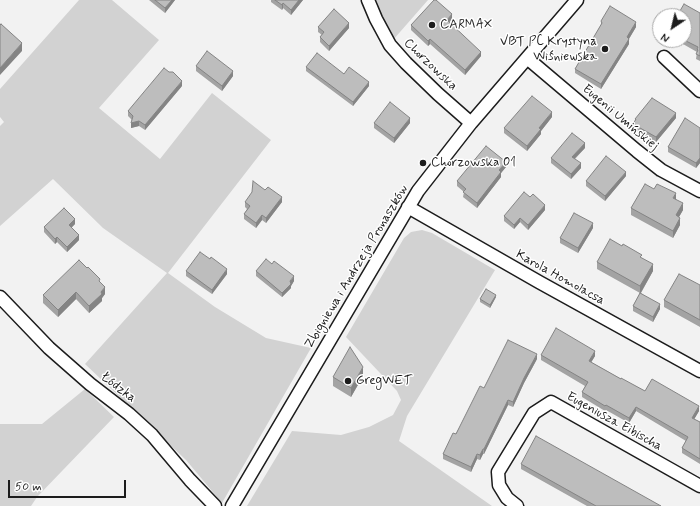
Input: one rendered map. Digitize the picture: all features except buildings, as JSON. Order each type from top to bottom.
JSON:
[{"type":"street","name":"Chorzowska","points":[[368,0],[390,45],[438,94],[471,123]]},
{"type":"street","name":"Zbigniewa i Andrzeja Pronaszków","points":[[232,506],[408,207],[471,123],[577,0]]},
{"type":"street","points":[[664,57],[700,91]]},
{"type":"street","name":"Eugenii Umińskiej","points":[[527,58],[661,170],[700,191]]},
{"type":"street","name":"Karola Homolacsa","points":[[408,207],[539,282],[700,371]]},
{"type":"street","name":"Łódzka","points":[[0,297],[49,348],[90,384],[129,414],[152,435],[190,480],[215,506]]},
{"type":"street","name":"Eugeniusza Eibischa","points":[[517,506],[507,498],[499,485],[498,472],[534,413],[551,402],[700,486]]},
{"type":"shaded area","points":[[79,0],[112,0],[159,40],[99,108],[160,159],[212,93],[271,140],[168,273],[215,307],[266,338],[311,348],[222,503],[186,460],[85,364],[167,273],[103,228],[53,179],[0,226],[0,126],[4,122],[0,117],[0,89]]},
{"type":"shaded area","points":[[376,0],[428,0],[393,40],[381,17]]},
{"type":"shaded area","points":[[422,230],[432,233],[495,270],[407,416],[399,441],[492,506],[247,506],[292,431],[341,435],[369,427],[393,415],[401,400],[397,391],[346,337],[404,238],[411,232]]},
{"type":"shaded area","points":[[85,389],[114,417],[37,497],[31,506],[0,506],[0,424],[42,424]]},
{"type":"place","name":"CARMAX","points":[[432,25]]},
{"type":"place","name":"VBT PC Krystyna Wiśniewska","points":[[605,49]]},
{"type":"place","name":"Chorzowska 01","points":[[423,163]]},
{"type":"place","name":"GregWET","points":[[348,381]]}]
